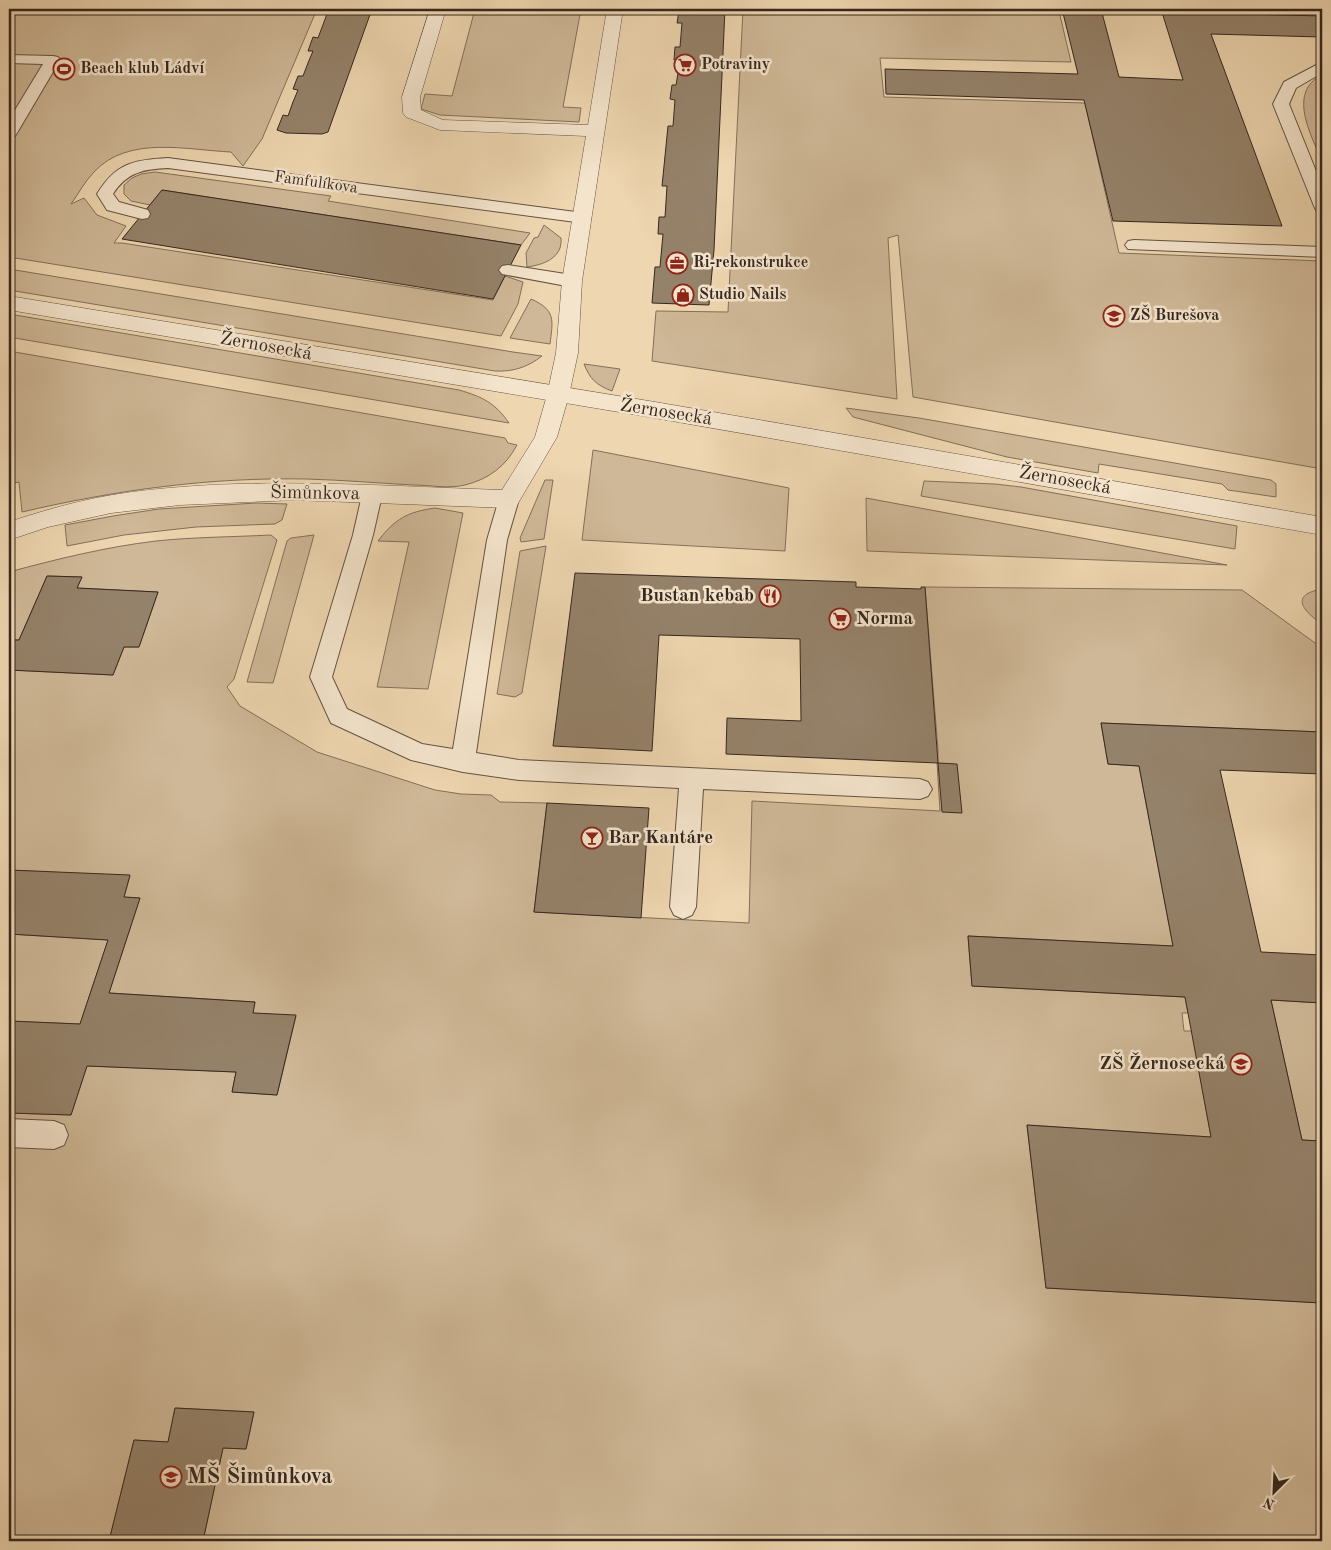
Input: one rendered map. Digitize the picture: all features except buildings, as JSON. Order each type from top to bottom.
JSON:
[{"type":"street","points":[[438,9],[412,97],[412,113],[440,125],[597,132]]},
{"type":"street","points":[[509,499],[546,437],[558,395],[566,353],[572,281],[615,9]]},
{"type":"street","name":"Žernosecká","points":[[9,303],[655,410],[1322,526]]},
{"type":"street","name":"Šimůnkova","points":[[9,531],[46,519],[111,504],[180,496],[295,492],[509,499]]},
{"type":"lane","points":[[9,59],[53,60],[9,133]]},
{"type":"lane","points":[[1322,67],[1289,85],[1282,104],[1322,206]]},
{"type":"lane","name":"Famfulíkova","points":[[142,214],[113,206],[105,194],[114,178],[138,165],[168,163],[583,218]]},
{"type":"lane","points":[[1134,245],[1322,252]]},
{"type":"lane","points":[[508,270],[572,281]]},
{"type":"lane","points":[[372,495],[363,535],[321,677],[339,716],[420,753],[463,762],[519,770],[920,789]]},
{"type":"lane","points":[[463,762],[497,540],[509,499]]},
{"type":"lane","points":[[683,907],[692,777]]},
{"type":"lane","points":[[9,1134],[54,1135]]},
{"type":"shaded area","points":[[9,9],[317,9],[262,139],[243,166],[231,152],[159,147],[141,149],[124,153],[108,160],[94,172],[71,204],[84,198],[97,215],[126,226],[114,243],[493,300],[505,276],[523,282],[518,304],[501,336],[9,257]]},
{"type":"shaded area","points":[[475,9],[581,9],[563,107],[581,108],[579,122],[440,115],[421,109],[425,94],[452,96]]},
{"type":"shaded area","name":"ZŠ Burešova","points":[[743,9],[1062,9],[1063,11],[1059,11],[1071,62],[880,58],[884,97],[1085,103],[1119,253],[1322,261],[1322,469],[913,397],[898,235],[888,238],[897,399],[652,361],[656,311],[728,312]]},
{"type":"shaded area","points":[[1322,75],[1322,161],[1308,127],[1304,103],[1306,92],[1311,83]]},
{"type":"shaded area","points":[[155,172],[331,196],[328,201],[530,233],[521,245],[162,190],[150,205],[131,201],[124,194],[124,185],[132,178],[141,174]]},
{"type":"shaded area","points":[[544,225],[561,238],[559,251],[545,262],[527,267],[526,253]]},
{"type":"shaded area","points":[[9,269],[542,356],[520,368],[508,371],[495,371],[9,290]]},
{"type":"shaded area","points":[[531,299],[545,307],[549,312],[552,322],[550,344],[510,338]]},
{"type":"shaded area","points":[[9,314],[459,390],[488,402],[499,410],[509,423],[9,337]]},
{"type":"shaded area","points":[[9,351],[505,438],[508,443],[517,445],[513,453],[496,471],[474,482],[452,487],[307,479],[235,480],[128,491],[22,512],[19,482],[9,484]]},
{"type":"shaded area","points":[[584,364],[620,369],[612,391],[594,381]]},
{"type":"shaded area","points":[[846,408],[919,418],[1271,480],[1276,484],[1276,497],[1228,490],[1222,484],[1099,464],[1098,473],[1007,457],[853,417]]},
{"type":"shaded area","points":[[593,450],[789,488],[785,551],[582,540]]},
{"type":"shaded area","points":[[545,480],[553,480],[544,539],[521,542],[520,538]]},
{"type":"shaded area","points":[[924,481],[1021,487],[1237,526],[1235,549],[921,496]]},
{"type":"shaded area","points":[[866,498],[1227,565],[867,551]]},
{"type":"shaded area","points":[[256,503],[287,504],[282,520],[275,524],[196,527],[124,535],[67,546],[65,525],[159,509]]},
{"type":"shaded area","points":[[435,508],[463,513],[428,689],[377,687],[409,542],[378,541],[390,527],[402,518],[409,514]]},
{"type":"shaded area","points":[[271,535],[277,540],[234,679],[227,687],[240,706],[317,752],[435,790],[461,794],[491,795],[500,802],[547,803],[534,912],[749,923],[752,801],[940,811],[938,750],[925,587],[1242,590],[1322,648],[1322,732],[1101,723],[1108,764],[1139,766],[1173,946],[968,936],[972,986],[1185,997],[1188,1013],[1182,1013],[1184,1031],[1192,1031],[1211,1137],[1027,1125],[1046,1288],[1322,1303],[1322,1541],[203,1541],[223,1448],[246,1449],[254,1412],[175,1408],[168,1442],[134,1440],[109,1541],[9,1541],[9,1113],[71,1115],[87,1066],[236,1072],[232,1092],[277,1095],[296,1016],[253,1013],[255,1002],[109,993],[140,898],[124,897],[130,876],[9,870],[9,670],[113,675],[124,647],[139,647],[158,592],[77,588],[82,577],[47,576],[19,640],[9,640],[9,572],[82,554],[156,541]]},
{"type":"shaded area","points":[[314,535],[273,683],[247,682],[287,541],[291,538]]},
{"type":"shaded area","points":[[546,546],[522,693],[515,697],[497,694],[520,551]]},
{"type":"shaded area","points":[[1322,589],[1322,624],[1305,609],[1302,599],[1305,595]]},
{"type":"shaded area","points":[[9,934],[108,940],[80,1024],[9,1021]]},
{"type":"shaded area","points":[[1271,1000],[1322,1003],[1322,1141],[1302,1140]]},
{"type":"place","name":"Potraviny","points":[[685,65]]},
{"type":"place","name":"Beach klub Ládví","points":[[64,69]]},
{"type":"place","name":"Ri-rekonstrukce","points":[[677,263]]},
{"type":"place","name":"Studio Nails","points":[[683,295]]},
{"type":"place","name":"ZŠ Burešova","points":[[1114,316]]},
{"type":"place","name":"Bustan kebab","points":[[770,596]]},
{"type":"place","name":"Norma","points":[[840,619]]},
{"type":"place","name":"Bar Kantáre","points":[[592,838]]},
{"type":"place","name":"ZŠ Žernosecká","points":[[1241,1064]]},
{"type":"place","name":"MŠ Šimůnkova","points":[[171,1477]]}]
